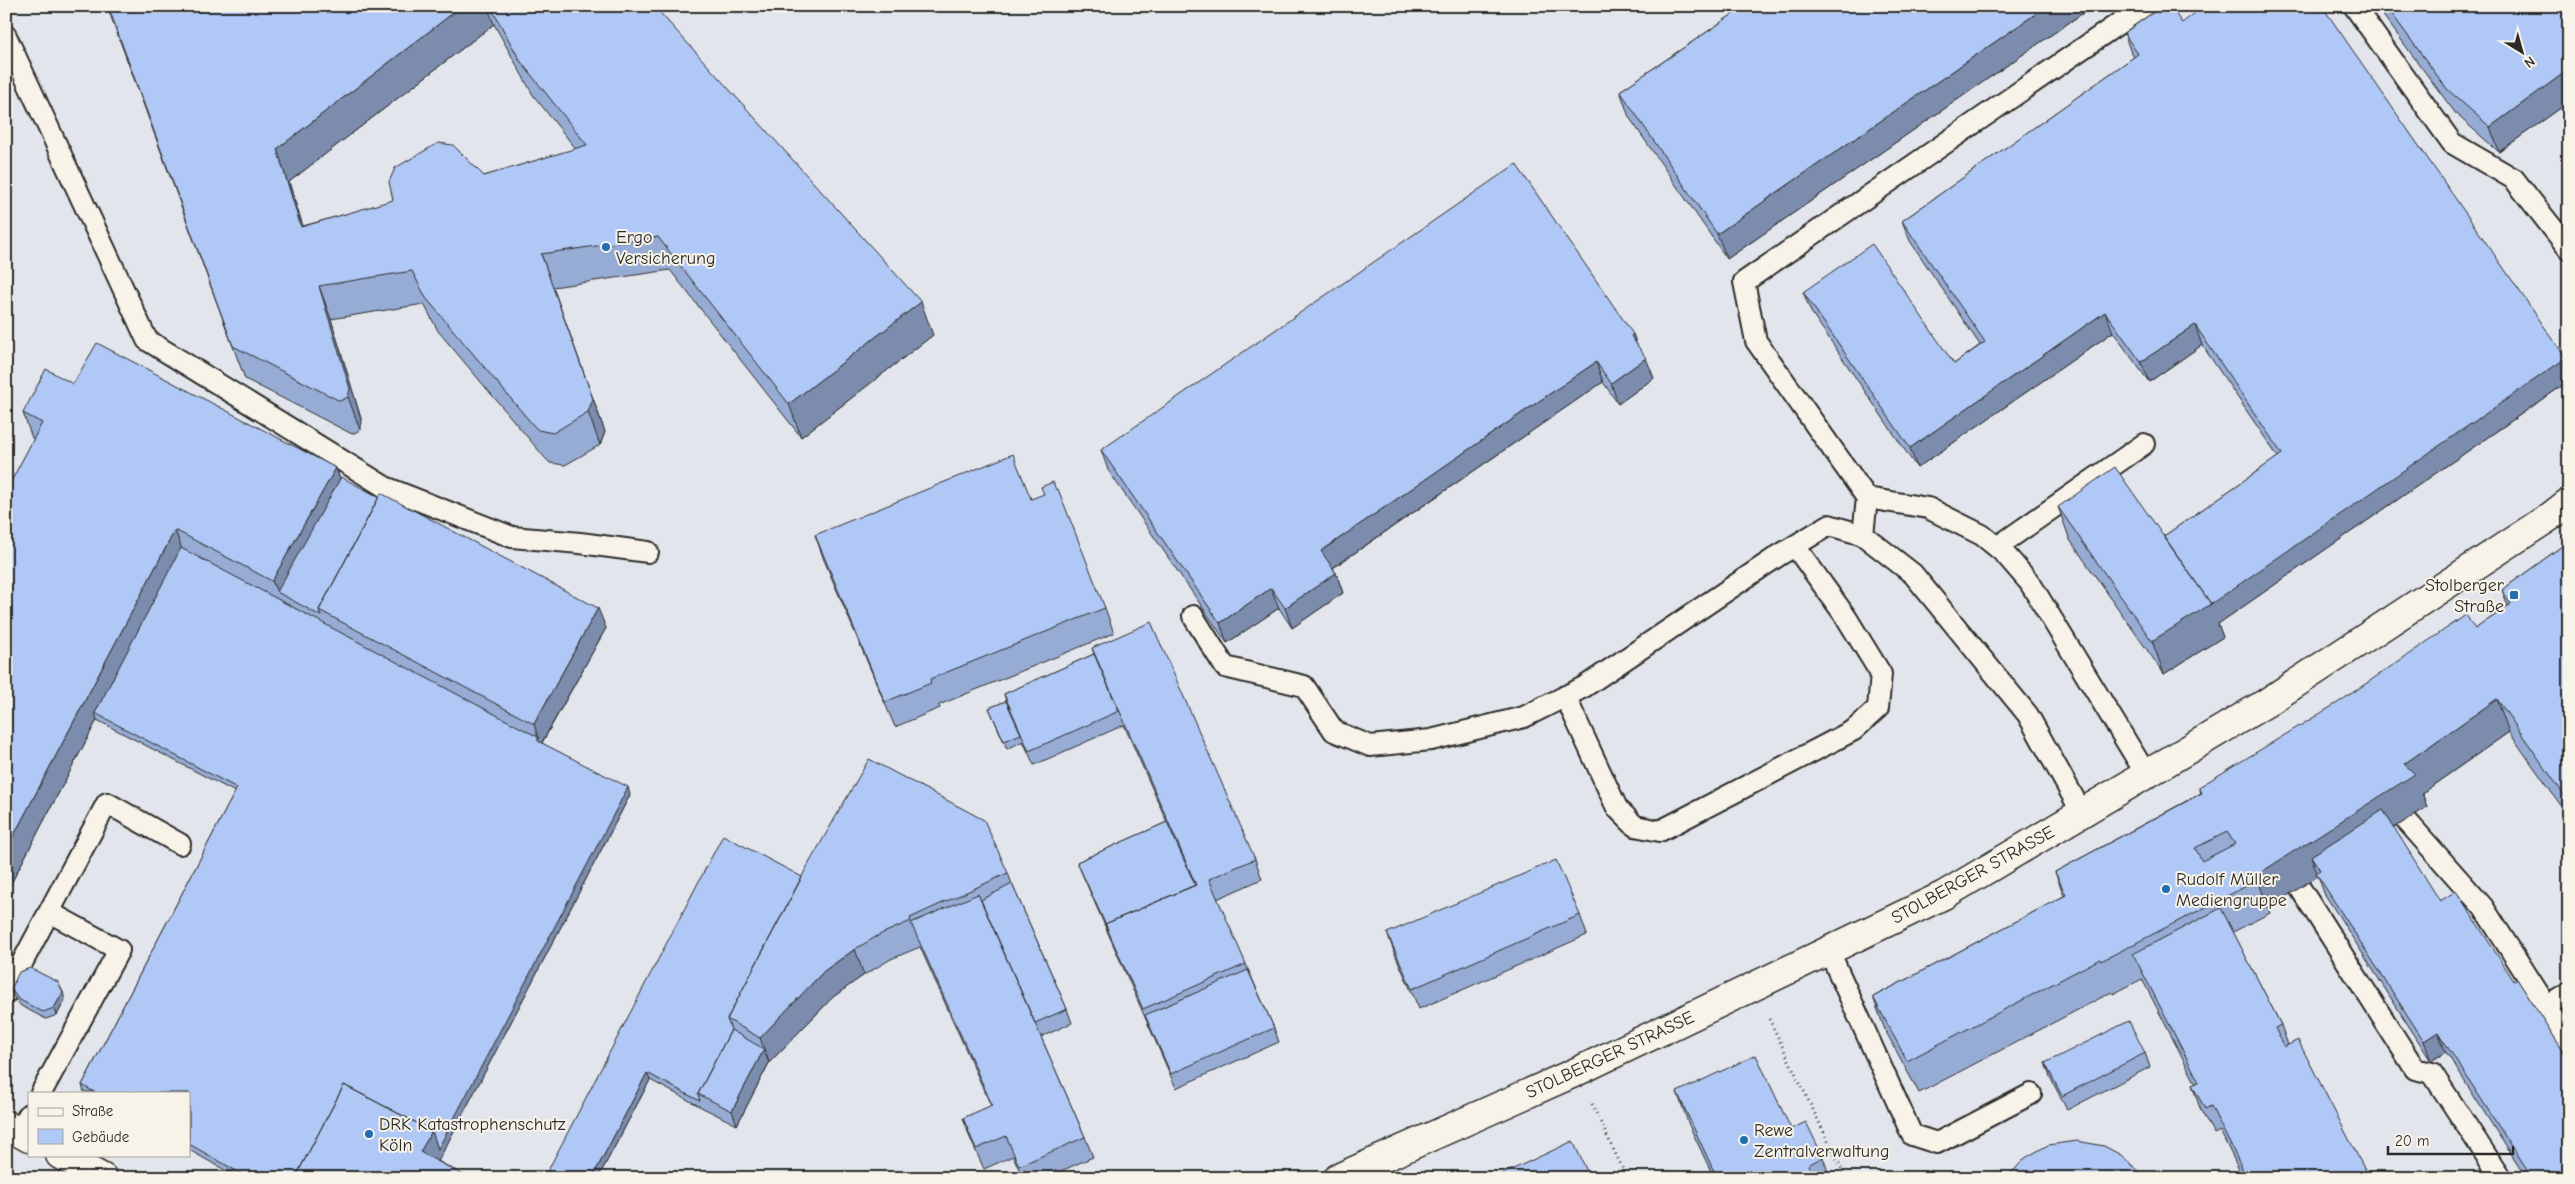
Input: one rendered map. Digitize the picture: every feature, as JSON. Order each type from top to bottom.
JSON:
[{"type":"street","name":"STOLBERGER STRASSE","points":[[1338,1178],[1576,1072],[1944,896],[2266,703],[2551,516],[2569,502]]},
{"type":"street","points":[[62,1156],[103,1178]]},
{"type":"lane","points":[[1863,535],[1867,498],[1756,341],[1744,282],[2144,6]]},
{"type":"lane","points":[[2354,6],[2452,143],[2514,178],[2569,249]]},
{"type":"lane","points":[[6,36],[147,340],[385,487],[512,538],[580,543],[648,552]]},
{"type":"lane","points":[[1997,547],[2144,444]]},
{"type":"lane","points":[[1867,498],[1928,508],[1982,535],[1997,547],[2030,583],[2146,774]]},
{"type":"lane","points":[[1192,616],[1225,667],[1304,686],[1334,732],[1370,746],[1430,740],[1515,719],[1584,687],[1829,525],[1863,535],[1913,574],[2028,715],[2082,813]]},
{"type":"lane","points":[[1565,696],[1617,808],[1635,826],[1660,831],[1854,730],[1878,708],[1881,674],[1846,617],[1795,546]]},
{"type":"lane","points":[[6,993],[107,803],[180,844]]},
{"type":"lane","points":[[2406,820],[2483,907],[2569,1041]]},
{"type":"lane","points":[[2300,888],[2415,1069],[2432,1073],[2502,1178]]},
{"type":"lane","points":[[41,1092],[120,950],[49,912]]},
{"type":"lane","points":[[1829,951],[1912,1135],[1937,1143],[2031,1094]]},
{"type":"lane","points":[[2546,1007],[2569,993]]},
{"type":"path","points":[[1753,987],[1846,1178]]},
{"type":"path","points":[[1576,1072],[1627,1178]]},
{"type":"shaded area","points":[[6,6],[2569,6],[2569,1178],[6,1178]]},
{"type":"building","name":"Ergo Versicherung","points":[[108,6],[462,6],[277,149],[301,227],[393,200],[389,182],[395,168],[438,143],[453,145],[484,176],[587,145],[521,62],[490,6],[654,6],[921,302],[789,404],[658,237],[541,254],[593,399],[588,412],[553,433],[538,430],[533,425],[426,298],[412,271],[319,286],[350,389],[348,397],[340,401],[233,346]]},
{"type":"building","points":[[1745,6],[2047,6],[1717,234],[1620,91]]},
{"type":"building","points":[[2162,6],[2170,6],[2182,23],[2204,6],[2322,6],[2566,358],[2211,604],[2164,536],[2282,454],[2195,325],[2141,362],[2105,312],[1910,448],[1803,292],[1872,244],[1954,364],[1985,342],[1902,221],[2138,54],[2124,33]]},
{"type":"building","points":[[2386,6],[2569,6],[2569,80],[2564,73],[2490,127],[2447,89]]},
{"type":"building","points":[[1516,164],[1633,334],[1631,336],[1646,358],[1611,383],[1596,362],[1321,551],[1336,573],[1285,608],[1271,588],[1220,623],[1101,450]]},
{"type":"building","points":[[97,343],[336,468],[272,581],[175,530],[6,850],[6,491],[42,423],[23,413],[46,369],[73,384]]},
{"type":"building","points":[[1013,454],[1031,499],[1044,494],[1041,487],[1053,482],[1056,490],[1058,489],[1105,608],[930,679],[931,683],[885,702],[815,535]]},
{"type":"building","points":[[2115,467],[2211,604],[2152,641],[2058,507]]},
{"type":"building","points":[[341,477],[379,497],[319,610],[321,616],[277,592]]},
{"type":"building","points":[[381,493],[598,608],[534,724],[319,610]]},
{"type":"building","points":[[2569,541],[2569,802],[2497,699],[2404,764],[2415,774],[2255,876],[2258,880],[2101,961],[2100,959],[1907,1061],[1873,997],[2066,895],[2055,872],[2202,793],[2199,787],[2339,702],[2466,615],[2475,629],[2511,604],[2502,590]],"holes":[[[2227,832],[2235,844],[2202,861],[2195,848]]]},
{"type":"building","points":[[181,548],[538,737],[538,741],[628,787],[438,1149],[432,1131],[344,1085],[295,1178],[249,1178],[190,1145],[190,1092],[94,1092],[82,1085],[237,788],[95,713]]},
{"type":"building","points":[[1151,622],[1255,859],[1209,879],[1246,964],[1143,1009],[1105,924],[1196,885],[1092,648]]},
{"type":"building","points":[[1094,654],[1119,711],[1029,751],[1004,694]]},
{"type":"building","points":[[1006,701],[1021,734],[1004,741],[989,708]]},
{"type":"building","points":[[869,759],[984,820],[1008,873],[910,918],[911,921],[881,934],[855,949],[824,971],[760,1038],[727,1019],[808,865]]},
{"type":"building","points":[[2383,810],[2440,901],[2456,891],[2514,981],[2517,979],[2569,1060],[2569,1178],[2532,1178],[2438,1032],[2424,1041],[2316,873],[2320,870],[2311,856]]},
{"type":"building","points":[[1167,822],[1195,885],[1105,924],[1077,862]]},
{"type":"building","points":[[723,835],[802,877],[727,1019],[731,1030],[698,1094],[700,1101],[647,1073],[592,1178],[544,1178]]},
{"type":"building","points":[[1556,860],[1580,915],[1412,989],[1387,933]]},
{"type":"building","points":[[1012,884],[1067,1009],[1035,1023],[981,900]]},
{"type":"building","points":[[978,894],[1085,1137],[1019,1166],[1006,1136],[976,1149],[963,1118],[992,1105],[911,923]]},
{"type":"building","points":[[2221,908],[2281,1025],[2275,1028],[2284,1047],[2298,1040],[2369,1178],[2247,1178],[2211,1106],[2205,1109],[2192,1085],[2199,1082],[2133,954]]},
{"type":"building","points":[[30,968],[58,982],[63,992],[54,1008],[43,1012],[18,999],[11,989],[19,972]]},
{"type":"building","points":[[1248,970],[1274,1028],[1171,1074],[1145,1015]]},
{"type":"building","points":[[2129,1021],[2145,1053],[2062,1096],[2045,1063]]},
{"type":"building","points":[[731,1030],[764,1049],[732,1111],[698,1094]]},
{"type":"building","name":"Rewe Zentralverwaltung","points":[[1756,1055],[1791,1129],[1806,1122],[1823,1157],[1808,1165],[1814,1178],[1717,1178],[1677,1092]]},
{"type":"building","points":[[344,1085],[432,1131],[420,1152],[469,1178],[295,1178]]},
{"type":"building","points":[[1573,1141],[1590,1178],[1494,1178]]},
{"type":"building","points":[[2077,1141],[2104,1146],[2121,1155],[2141,1173],[2143,1178],[2007,1178],[2025,1158],[2048,1145]]},
{"type":"place","name":"Ergo Versicherung","points":[[606,247]]},
{"type":"place","name":"Stolberger Straße","points":[[2514,595]]},
{"type":"place","name":"Rudolf Müller Mediengruppe","points":[[2166,889]]},
{"type":"place","name":"DRK Katastrophenschutz Köln","points":[[369,1134]]},
{"type":"place","name":"Rewe Zentralverwaltung","points":[[1744,1140]]}]
